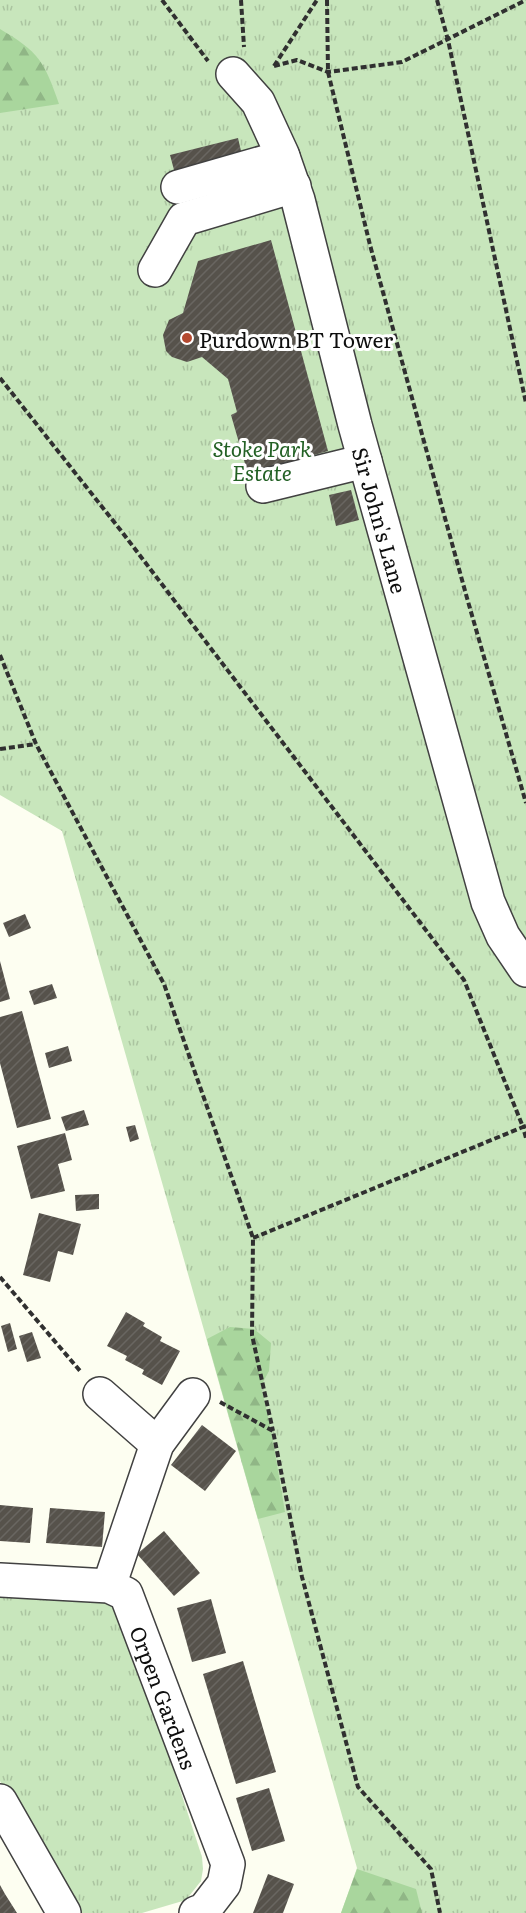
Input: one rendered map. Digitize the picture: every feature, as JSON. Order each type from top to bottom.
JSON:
[{"type":"street","name":"Sir John's Lane","points":[[233,74],[258,102],[288,172],[365,461],[488,902],[503,936],[526,970]]},
{"type":"street","points":[[178,187],[288,172]]},
{"type":"street","points":[[155,270],[184,219],[288,172]]},
{"type":"street","points":[[263,486],[365,461]]},
{"type":"street","points":[[100,1394],[157,1444]]},
{"type":"street","points":[[0,1580],[109,1586],[157,1444],[193,1395]]},
{"type":"street","name":"Orpen Gardens","points":[[109,1586],[126,1594],[228,1864],[224,1884],[204,1910],[196,1913]]},
{"type":"street","points":[[0,1800],[64,1913]]},
{"type":"path","points":[[162,0],[213,69],[233,74],[244,46],[241,0]]},
{"type":"path","points":[[258,102],[274,66],[318,0]]},
{"type":"path","points":[[327,0],[328,72],[370,245],[526,803]]},
{"type":"path","points":[[437,0],[448,40],[526,403]]},
{"type":"path","points":[[274,66],[297,60],[328,72],[402,62],[526,0]]},
{"type":"path","points":[[0,378],[122,532],[464,980],[525,1127],[526,1138]]},
{"type":"path","points":[[0,656],[36,744],[164,984],[253,1238],[252,1335],[302,1577],[358,1787],[431,1869],[440,1913]]},
{"type":"path","points":[[0,748],[36,744]]},
{"type":"path","points":[[253,1238],[525,1127]]},
{"type":"path","points":[[0,1276],[100,1394]]},
{"type":"path","points":[[225,1404],[273,1431]]},
{"type":"green space","name":"Stoke Park Estate","points":[[0,0],[526,0],[526,1913],[341,1913],[357,1868],[62,831],[0,795]]},
{"type":"green space","points":[[0,29],[32,51],[44,67],[59,104],[0,113]]},
{"type":"green space","points":[[230,1327],[254,1329],[271,1343],[269,1371],[261,1386],[285,1512],[258,1519],[207,1339]]},
{"type":"green space","points":[[0,1593],[98,1599],[112,1604],[124,1617],[202,1857],[201,1881],[186,1900],[142,1913],[79,1913],[73,1908],[0,1781]]},
{"type":"green space","points":[[357,1869],[416,1889],[422,1913],[341,1913]]},
{"type":"building","points":[[238,138],[244,164],[177,181],[170,155]]},
{"type":"building","points":[[271,240],[328,451],[248,474],[231,415],[237,412],[228,379],[202,357],[187,362],[172,357],[166,351],[163,335],[169,320],[183,313],[198,261]]},
{"type":"building","points":[[351,490],[359,520],[336,526],[329,495]]},
{"type":"building","points":[[25,914],[31,928],[9,937],[3,923]]},
{"type":"building","points":[[0,961],[10,999],[0,1002]]},
{"type":"building","points":[[52,984],[57,998],[34,1005],[29,991]]},
{"type":"building","points":[[22,1011],[51,1119],[17,1128],[0,1063],[0,1017]]},
{"type":"building","points":[[68,1046],[72,1061],[49,1068],[45,1053]]},
{"type":"building","points":[[84,1110],[89,1125],[66,1131],[61,1117]]},
{"type":"building","points":[[135,1125],[139,1139],[130,1142],[126,1127]]},
{"type":"building","points":[[65,1133],[72,1160],[58,1164],[65,1191],[31,1199],[17,1146]]},
{"type":"building","points":[[99,1194],[99,1209],[76,1211],[75,1195]]},
{"type":"building","points":[[39,1213],[81,1224],[73,1255],[58,1251],[50,1282],[23,1275]]},
{"type":"building","points":[[126,1312],[145,1323],[143,1326],[162,1337],[160,1341],[180,1351],[162,1385],[142,1374],[144,1370],[125,1360],[127,1356],[107,1346]]},
{"type":"building","points":[[10,1323],[17,1349],[8,1352],[1,1326]]},
{"type":"building","points":[[32,1332],[41,1358],[27,1362],[19,1336]]},
{"type":"building","points":[[202,1425],[236,1451],[205,1491],[171,1465]]},
{"type":"building","points":[[0,1505],[33,1508],[30,1543],[0,1541]]},
{"type":"building","points":[[50,1508],[105,1512],[102,1547],[46,1543]]},
{"type":"building","points":[[164,1531],[200,1573],[174,1596],[137,1554]]},
{"type":"building","points":[[211,1599],[226,1653],[192,1662],[177,1608]]},
{"type":"building","points":[[243,1661],[276,1772],[236,1784],[203,1674]]},
{"type":"building","points":[[269,1788],[285,1841],[252,1851],[236,1798]]},
{"type":"building","points":[[268,1874],[294,1884],[283,1913],[253,1913]]},
{"type":"building","points":[[0,1885],[5,1894],[17,1913],[0,1913]]},
{"type":"place","name":"Purdown BT Tower","points":[[187,338]]}]
